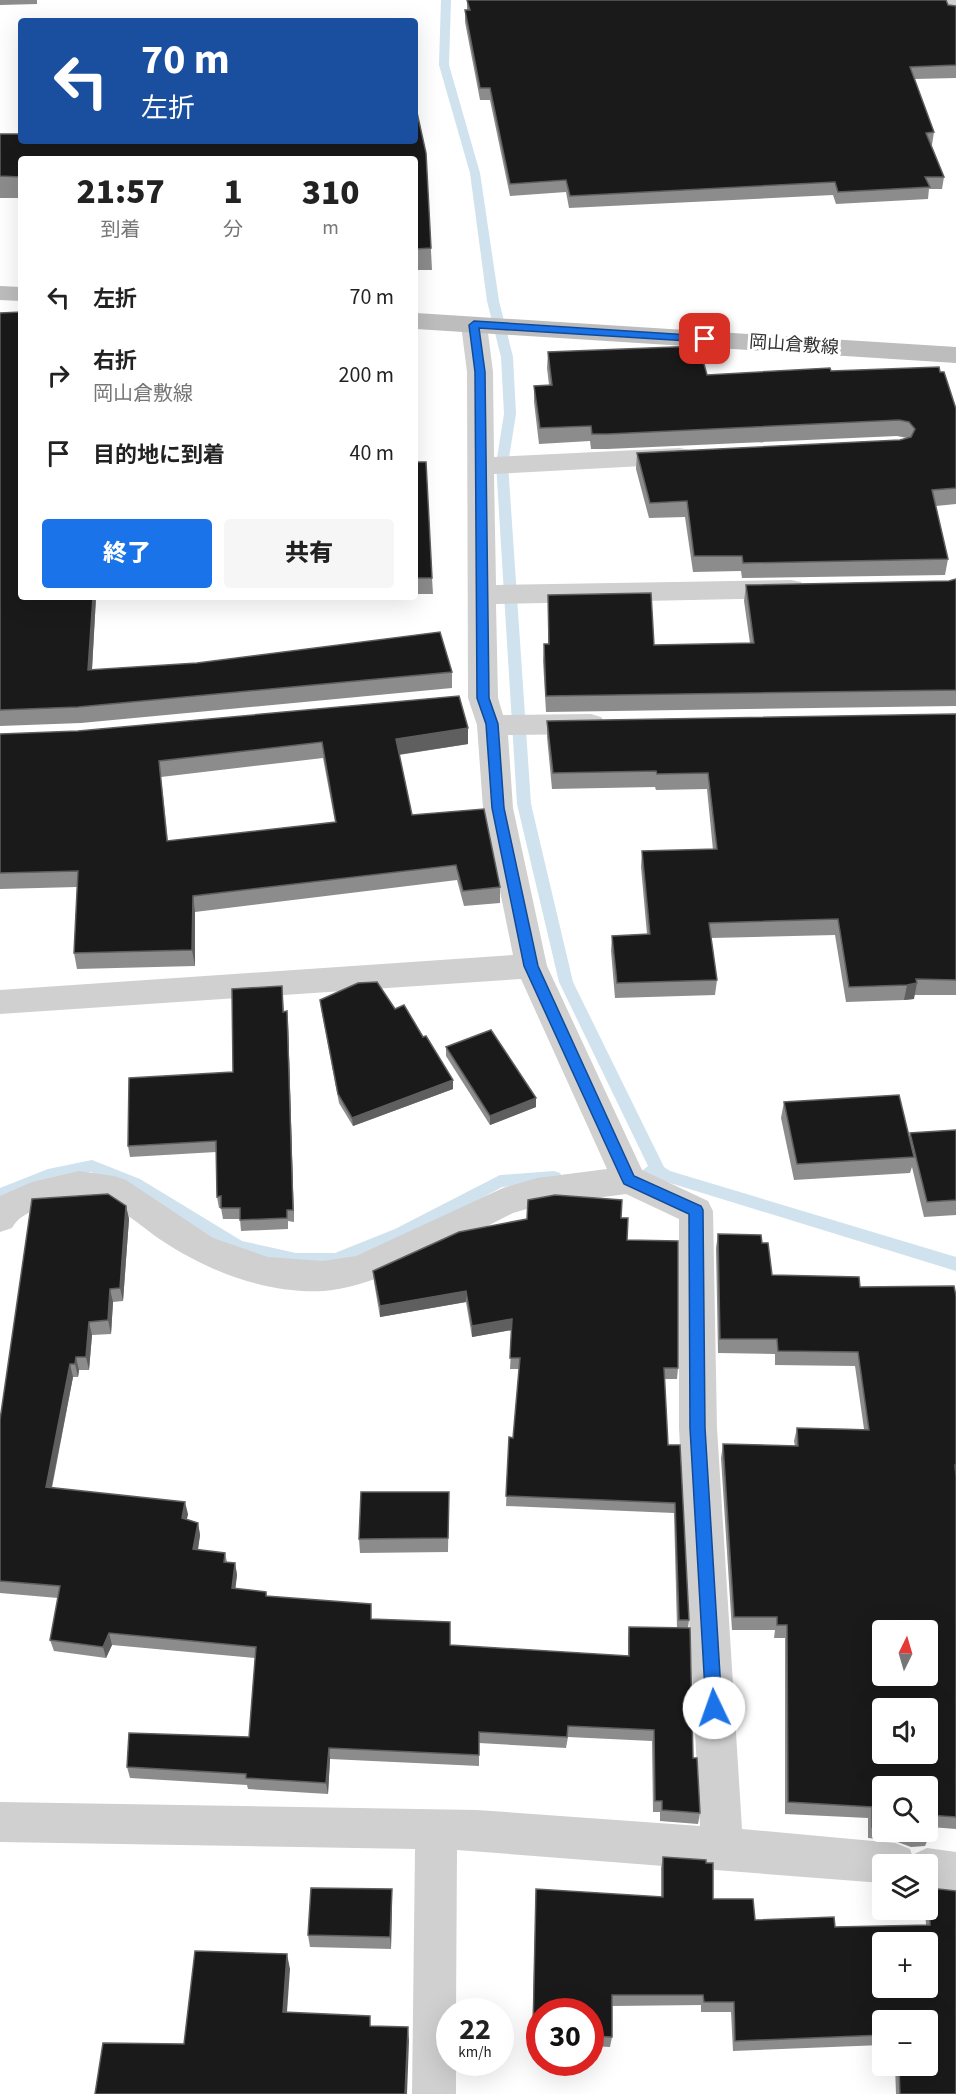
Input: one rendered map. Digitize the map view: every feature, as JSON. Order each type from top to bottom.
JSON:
[{"type":"main road","points":[[0,293],[18,294]]},
{"type":"main road","name":"岡山倉敷線","points":[[418,321],[956,355]]},
{"type":"street","points":[[952,0],[956,11]]},
{"type":"street","points":[[479,325],[483,595],[478,708],[531,966],[623,1165],[696,1210],[698,1428],[722,1848]]},
{"type":"street","points":[[481,466],[706,455]]},
{"type":"street","points":[[483,595],[814,589]]},
{"type":"street","points":[[478,708],[544,724],[615,723]]},
{"type":"street","points":[[0,1002],[531,966]]},
{"type":"street","points":[[0,1218],[3,1211],[32,1196],[79,1185],[114,1190],[201,1248],[267,1272],[323,1276],[361,1270],[503,1202],[623,1165]]},
{"type":"street","points":[[0,1822],[477,1830],[872,1862]]},
{"type":"street","points":[[434,2094],[436,1829]]},
{"type":"street","points":[[938,1871],[956,1874]]},
{"type":"building","points":[[467,0],[946,0],[948,5],[956,6],[956,65],[910,67],[934,132],[926,133],[944,177],[925,177],[930,187],[838,192],[835,182],[570,196],[566,180],[510,184],[490,88],[480,88],[465,10],[470,10]]},
{"type":"building","points":[[418,117],[426,153],[431,248],[418,249],[418,156],[18,156],[18,177],[0,176],[0,134],[18,134],[18,144],[418,144]]},
{"type":"building","points":[[18,312],[18,600],[93,600],[88,670],[197,663],[440,632],[452,672],[78,707],[0,710],[0,313]]},
{"type":"building","points":[[699,346],[707,375],[830,368],[831,371],[939,367],[940,372],[944,372],[956,409],[956,488],[932,490],[948,559],[743,563],[742,556],[694,556],[687,501],[650,503],[637,453],[900,440],[911,437],[915,429],[909,422],[899,420],[608,434],[592,434],[591,426],[540,428],[534,386],[552,385],[548,352]]},
{"type":"building","points":[[418,462],[426,462],[432,578],[418,578]]},
{"type":"building","points":[[956,579],[956,690],[546,696],[544,644],[549,644],[548,595],[651,593],[654,645],[754,643],[746,585]]},
{"type":"building","points":[[459,696],[468,728],[396,739],[412,815],[484,809],[500,887],[463,891],[456,865],[193,896],[192,950],[74,953],[78,871],[0,873],[0,734],[78,731]],"holes":[[[322,742],[336,822],[167,841],[159,761]]]},
{"type":"building","points":[[956,714],[956,980],[916,979],[917,983],[907,985],[849,987],[838,919],[709,923],[717,980],[617,983],[612,936],[650,934],[642,851],[717,849],[708,773],[657,774],[656,771],[553,773],[547,721]]},
{"type":"building","points":[[377,982],[395,1009],[404,1005],[453,1080],[352,1118],[338,1094],[320,1000],[358,983]]},
{"type":"building","points":[[282,986],[283,1012],[287,1011],[293,1210],[287,1210],[287,1218],[240,1220],[240,1208],[221,1208],[221,1196],[217,1197],[216,1141],[128,1146],[129,1078],[233,1072],[232,989]]},
{"type":"building","points":[[491,1030],[536,1098],[490,1116],[446,1047]]},
{"type":"building","points":[[899,1095],[914,1157],[797,1164],[784,1102]]},
{"type":"building","points":[[956,1130],[956,1200],[927,1202],[910,1133]]},
{"type":"building","points":[[108,1194],[126,1206],[120,1288],[110,1289],[108,1320],[89,1322],[86,1357],[76,1357],[75,1364],[70,1364],[46,1487],[185,1502],[182,1518],[198,1523],[193,1549],[225,1553],[224,1562],[235,1563],[232,1588],[266,1592],[266,1596],[371,1604],[371,1619],[450,1622],[450,1645],[629,1656],[629,1627],[690,1628],[693,1758],[697,1758],[700,1813],[662,1810],[662,1801],[655,1801],[654,1730],[568,1726],[567,1737],[479,1732],[479,1755],[329,1748],[326,1783],[246,1778],[246,1774],[127,1767],[129,1733],[249,1737],[256,1647],[109,1633],[103,1647],[50,1640],[60,1586],[0,1581],[0,1420],[32,1199]]},
{"type":"building","points":[[555,1195],[622,1200],[621,1218],[628,1218],[627,1240],[678,1241],[678,1368],[664,1368],[668,1445],[680,1445],[689,1620],[679,1620],[675,1503],[506,1496],[509,1437],[513,1438],[520,1358],[510,1358],[512,1319],[472,1326],[466,1291],[380,1306],[373,1271],[459,1232],[527,1219],[528,1200]]},
{"type":"building","points":[[718,1234],[761,1235],[762,1243],[768,1243],[772,1275],[859,1277],[860,1287],[954,1286],[956,1296],[956,1817],[938,1816],[938,1776],[872,1776],[872,1807],[788,1802],[787,1625],[777,1625],[777,1617],[734,1617],[723,1444],[798,1446],[797,1428],[869,1430],[858,1352],[778,1351],[777,1339],[720,1339]]},
{"type":"building","points":[[361,1492],[449,1492],[448,1538],[359,1539]]},
{"type":"building","points":[[663,1857],[706,1860],[706,1863],[713,1863],[713,1899],[753,1899],[755,1920],[834,1917],[835,1927],[930,1925],[930,1920],[938,1920],[938,1889],[956,1891],[956,2094],[900,2094],[899,2076],[938,2076],[938,2010],[872,2010],[872,2035],[735,2041],[734,2002],[704,2002],[703,1995],[612,1995],[612,2037],[604,2037],[604,1998],[534,1998],[536,1889],[663,1897]]},
{"type":"building","points":[[311,1888],[392,1889],[390,1937],[308,1935]]},
{"type":"building","points":[[195,1951],[287,1954],[283,2012],[370,2016],[370,2026],[408,2027],[405,2094],[95,2094],[103,2043],[184,2044]]},
{"type":"waterway","points":[[446,0],[444,65],[475,173],[493,301],[507,357],[510,414],[502,464],[524,804],[566,982],[658,1171]]},
{"type":"waterway","points":[[0,1195],[48,1175],[92,1166],[134,1184],[238,1247],[296,1260],[336,1260],[401,1234],[500,1181],[554,1177]]},
{"type":"waterway","points":[[650,1171],[658,1171]]},
{"type":"waterway","points":[[658,1171],[665,1176],[956,1264]]},
{"type":"route","points":[[705,339],[474,325],[480,372],[483,698],[492,724],[498,808],[531,966],[629,1180],[696,1210],[698,1428],[714,1708]]}]
